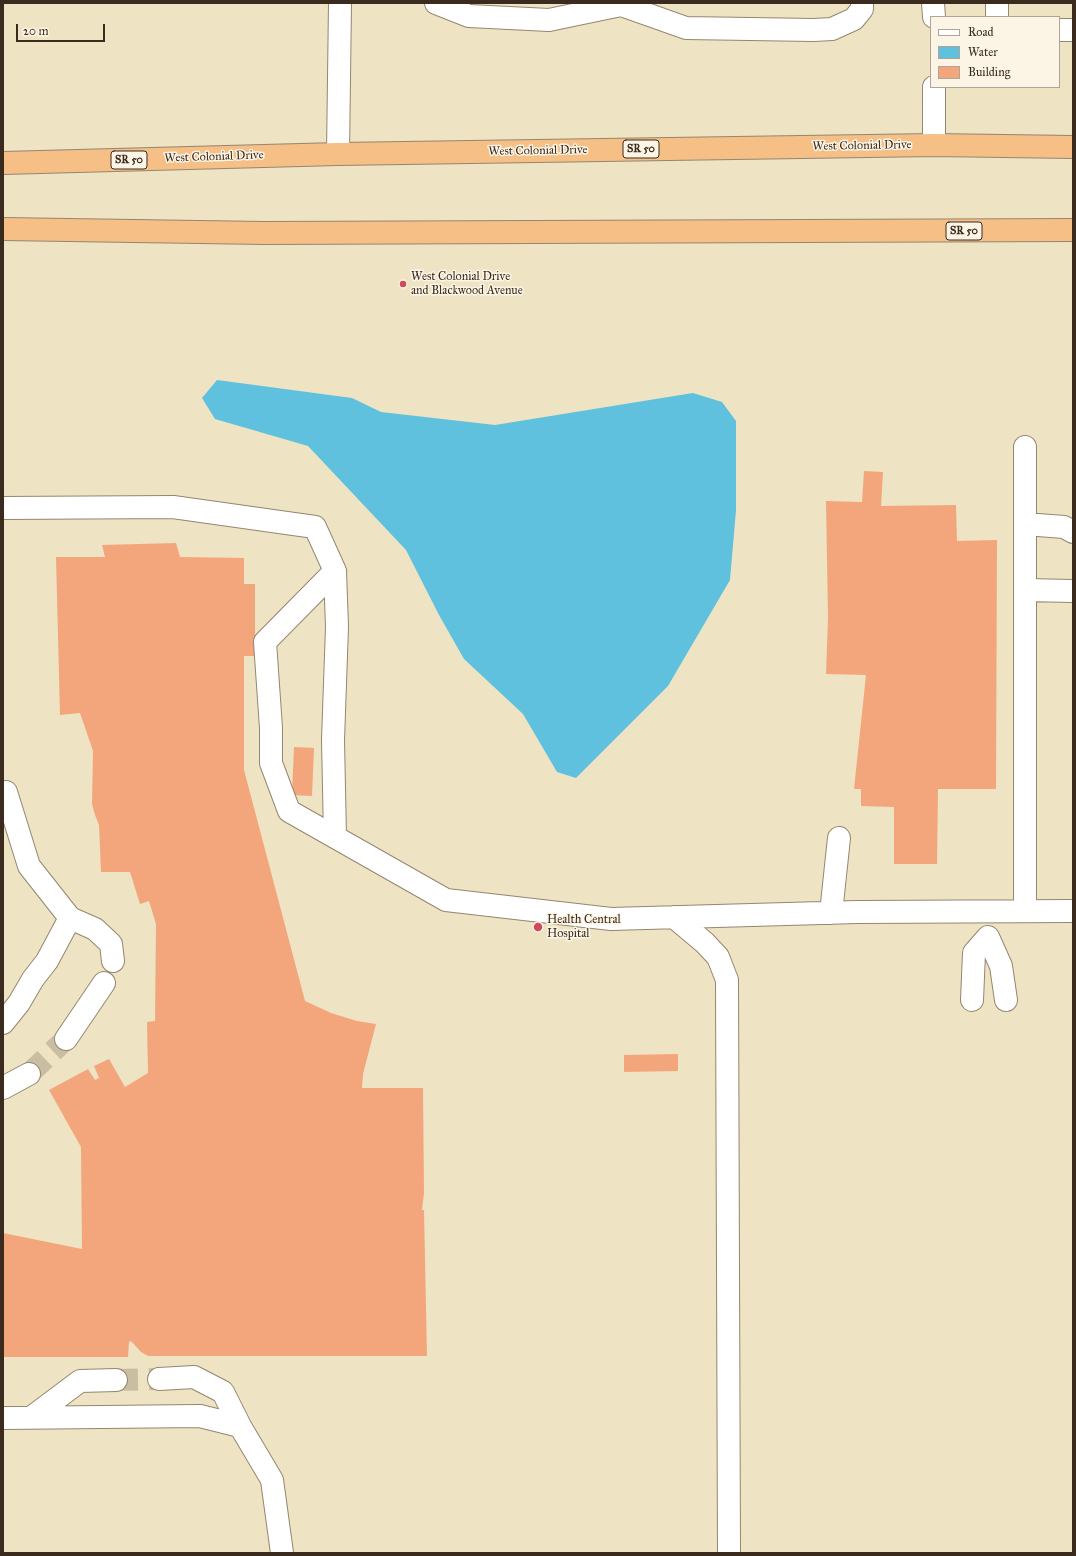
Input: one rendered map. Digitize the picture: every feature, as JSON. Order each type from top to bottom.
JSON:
[{"type":"highway","name":"West Colonial Drive","points":[[3,163],[338,154],[934,145],[1073,147]]},
{"type":"highway","name":"SR 50","points":[[3,229],[264,233],[1073,230]]},
{"type":"lane","points":[[338,154],[340,3]]},
{"type":"lane","points":[[436,3],[469,16],[549,20],[592,7],[621,5],[686,28],[814,30],[832,29],[854,19],[862,9],[862,3]]},
{"type":"lane","points":[[933,3],[934,16]]},
{"type":"lane","points":[[997,3],[997,16]]},
{"type":"lane","points":[[1060,30],[1073,30]]},
{"type":"lane","points":[[934,88],[934,145]]},
{"type":"lane","points":[[1026,447],[1026,911]]},
{"type":"lane","points":[[3,508],[173,507],[314,527],[335,572],[337,628],[333,740],[335,837]]},
{"type":"lane","points":[[1026,524],[1064,527],[1073,532]]},
{"type":"lane","points":[[335,572],[265,642],[271,728],[271,764],[289,811],[446,900],[612,919],[831,913],[1073,911]]},
{"type":"lane","points":[[1026,590],[1073,591]]},
{"type":"lane","points":[[6,792],[29,866],[70,918],[95,929],[111,944],[113,961]]},
{"type":"lane","points":[[831,913],[839,838]]},
{"type":"lane","points":[[972,1000],[974,953],[988,937],[993,911]]},
{"type":"lane","points":[[674,917],[705,943],[718,957],[727,980],[729,1553]]},
{"type":"lane","points":[[3,1023],[19,1003],[33,979],[47,961],[70,918]]},
{"type":"lane","points":[[988,937],[1001,966],[1006,1000]]},
{"type":"lane","points":[[66,1039],[104,983]]},
{"type":"lane","points":[[3,1088],[29,1074]]},
{"type":"lane","points":[[159,1379],[194,1377],[223,1392],[240,1426],[272,1480],[282,1553]]},
{"type":"lane","points":[[32,1418],[80,1381],[116,1380]]},
{"type":"lane","points":[[3,1418],[200,1416],[240,1426]]},
{"type":"water","points":[[217,380],[352,398],[381,412],[495,425],[693,393],[722,402],[736,421],[736,510],[730,580],[668,686],[576,778],[557,772],[523,714],[464,659],[439,615],[406,550],[308,446],[215,419],[202,398]]},
{"type":"building","points":[[864,471],[883,472],[881,506],[956,505],[957,541],[997,540],[996,789],[938,789],[937,864],[894,864],[894,807],[861,806],[861,789],[854,789],[866,675],[826,674],[828,618],[826,501],[862,502]]},
{"type":"building","points":[[176,543],[180,557],[244,558],[244,584],[255,584],[255,656],[244,656],[244,770],[305,1001],[331,1013],[357,1021],[376,1024],[363,1074],[362,1088],[423,1088],[424,1193],[422,1210],[424,1210],[427,1356],[148,1356],[141,1352],[131,1341],[129,1342],[128,1357],[3,1357],[3,1233],[82,1249],[81,1147],[49,1090],[88,1069],[95,1080],[99,1078],[94,1066],[109,1059],[125,1087],[148,1073],[147,1022],[155,1021],[156,924],[149,901],[140,904],[130,872],[101,872],[99,825],[92,804],[93,751],[80,713],[60,715],[56,557],[105,557],[102,545]]},
{"type":"building","points":[[294,747],[314,748],[312,796],[292,795]]},
{"type":"building","points":[[678,1054],[678,1071],[624,1072],[624,1055]]},
{"type":"tunnel","points":[[29,1074],[66,1039]]},
{"type":"tunnel","points":[[116,1380],[159,1379]]},
{"type":"place","name":"West Colonial Drive and Blackwood Avenue","points":[[403,284]]},
{"type":"place","name":"Health Central Hospital","points":[[538,927]]}]
